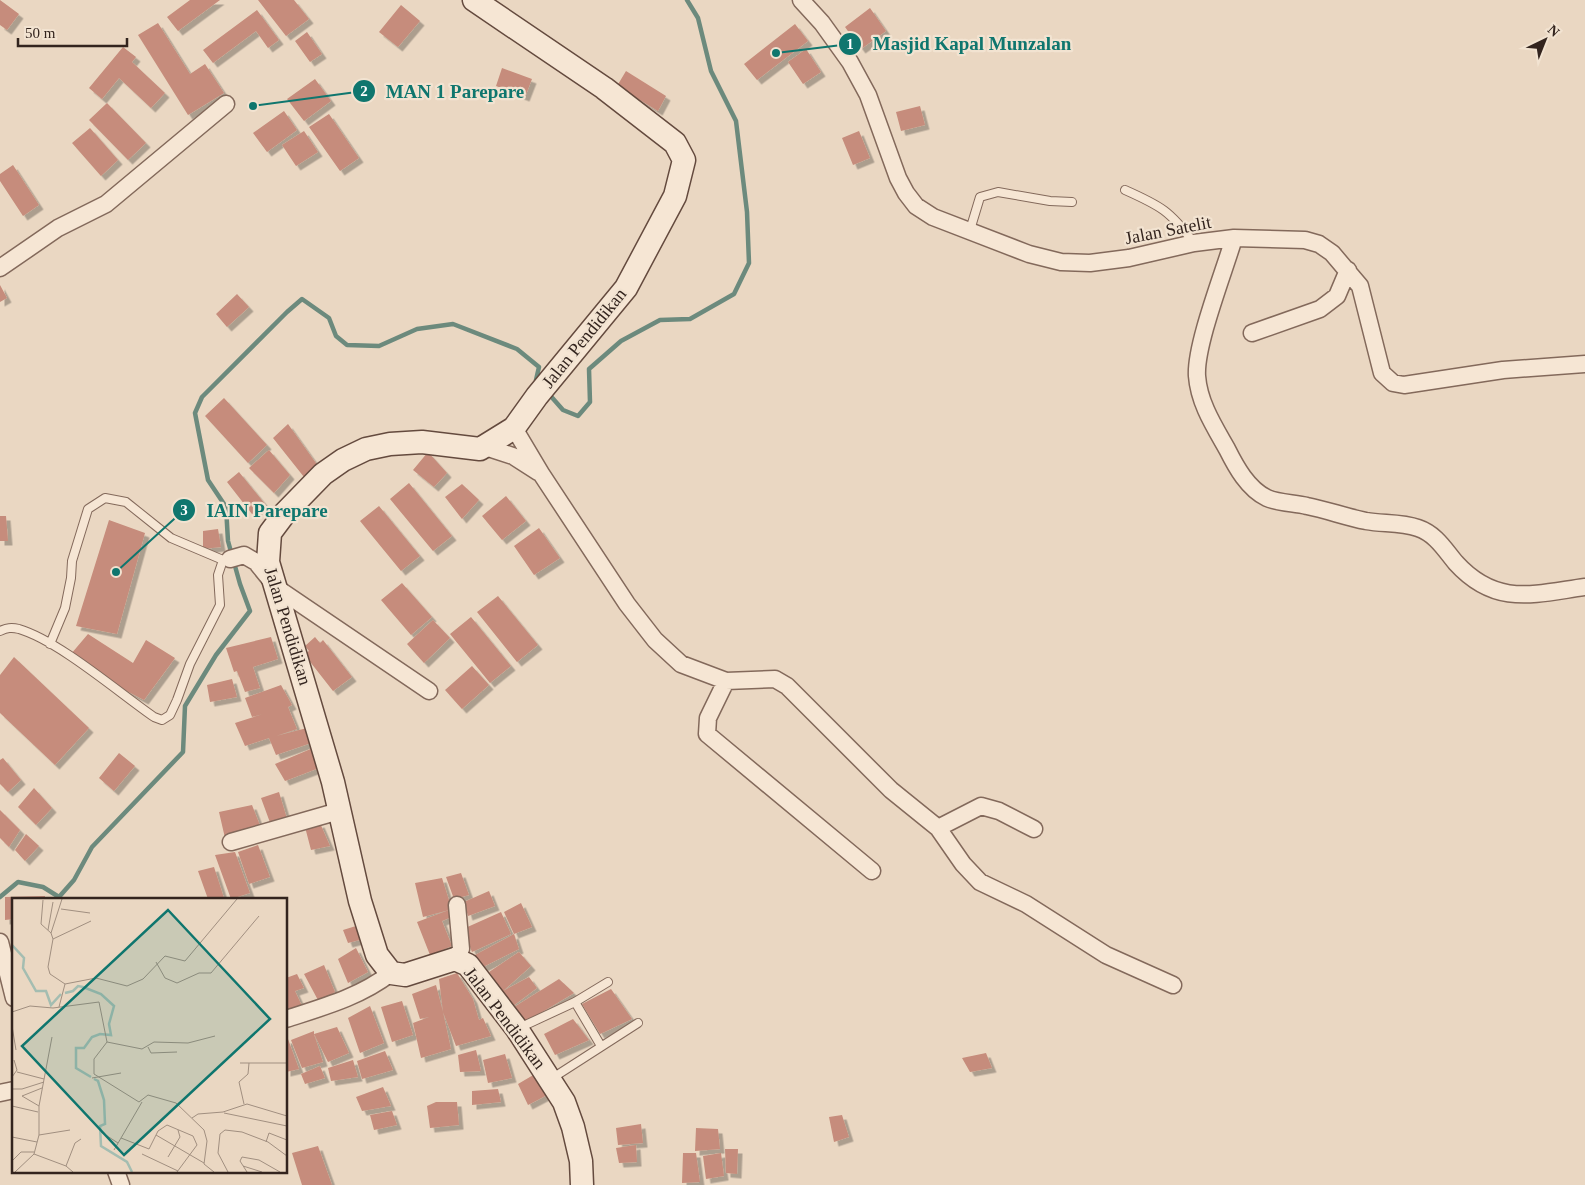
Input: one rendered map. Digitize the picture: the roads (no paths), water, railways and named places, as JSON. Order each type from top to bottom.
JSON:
[{"type":"street","name":"Jalan Pendidikan","points":[[474,0],[604,88],[675,144],[684,160],[675,196],[626,288],[552,376],[514,428],[480,449],[422,442],[390,444],[366,449],[329,469],[285,513],[270,533],[268,562],[328,764],[360,901],[376,955],[391,973],[404,976],[456,959],[468,965],[517,1029],[551,1079],[564,1102],[573,1127],[581,1161],[582,1185]]},
{"type":"street","name":"Jalan Satelit","points":[[802,0],[838,46],[863,87],[898,178],[906,193],[916,206],[933,217],[1029,254],[1061,262],[1090,263],[1129,258],[1194,243],[1234,238],[1305,240],[1319,244],[1332,253],[1360,286],[1382,373],[1393,382],[1412,384],[1503,370],[1585,364]]},
{"type":"street","points":[[0,268],[58,228],[106,204],[226,104]]},
{"type":"street","points":[[1234,238],[1205,332],[1197,364],[1197,377],[1207,413],[1240,473],[1257,492],[1268,499],[1309,506],[1366,521],[1420,528],[1430,534],[1472,578],[1493,591],[1515,596],[1537,595],[1585,587]]},
{"type":"street","points":[[1252,333],[1320,309],[1337,296],[1348,270]]},
{"type":"street","points":[[514,428],[542,475],[627,604],[655,640],[681,664],[726,681],[775,679],[787,686],[891,790],[938,828],[963,864],[980,882],[1026,904],[1106,954],[1173,985]]},
{"type":"street","points":[[485,447],[512,456],[542,475]]},
{"type":"street","points":[[232,558],[256,562],[277,588],[429,691]]},
{"type":"street","points":[[726,681],[708,718],[707,734],[872,871]]},
{"type":"street","points":[[938,828],[981,806],[999,811],[1034,829]]},
{"type":"street","points":[[231,842],[339,811]]},
{"type":"street","points":[[456,959],[461,949],[457,905]]},
{"type":"street","points":[[0,942],[12,990]]},
{"type":"street","points":[[288,1018],[337,1003],[363,992],[391,973]]},
{"type":"street","points":[[116,1172],[121,1185]]},
{"type":"lane","points":[[1125,190],[1156,204],[1174,217],[1194,243]]},
{"type":"lane","points":[[970,230],[980,197],[992,192],[1050,201],[1072,202]]},
{"type":"lane","points":[[0,631],[9,627],[18,628],[50,644],[154,717],[162,720],[170,715],[190,664],[220,606],[218,575],[232,558],[171,538],[126,502],[105,498],[88,509],[72,561],[71,578],[65,608],[50,644]]},
{"type":"lane","points":[[517,1029],[575,1002],[608,982]]},
{"type":"lane","points":[[575,1002],[601,1046]]},
{"type":"lane","points":[[551,1079],[638,1023]]},
{"type":"waterway","points":[[548,393],[563,410],[578,416],[590,402],[589,369],[621,341],[660,320],[690,319],[734,294],[749,263],[747,212],[736,121],[711,71],[698,18],[687,0]]},
{"type":"waterway","points":[[0,897],[18,882],[43,887],[59,897],[74,880],[92,847],[183,752],[185,706],[216,655],[250,611],[228,541],[226,507],[208,480],[195,413],[202,397],[287,312],[302,299],[329,318],[336,336],[347,345],[379,346],[417,329],[453,324],[517,349],[539,367],[536,380],[539,383]]},
{"type":"place","name":"Masjid Kapal Munzalan","points":[[776,53]]},
{"type":"place","name":"MAN 1 Parepare","points":[[253,106]]},
{"type":"place","name":"IAIN Parepare","points":[[116,572]]}]
